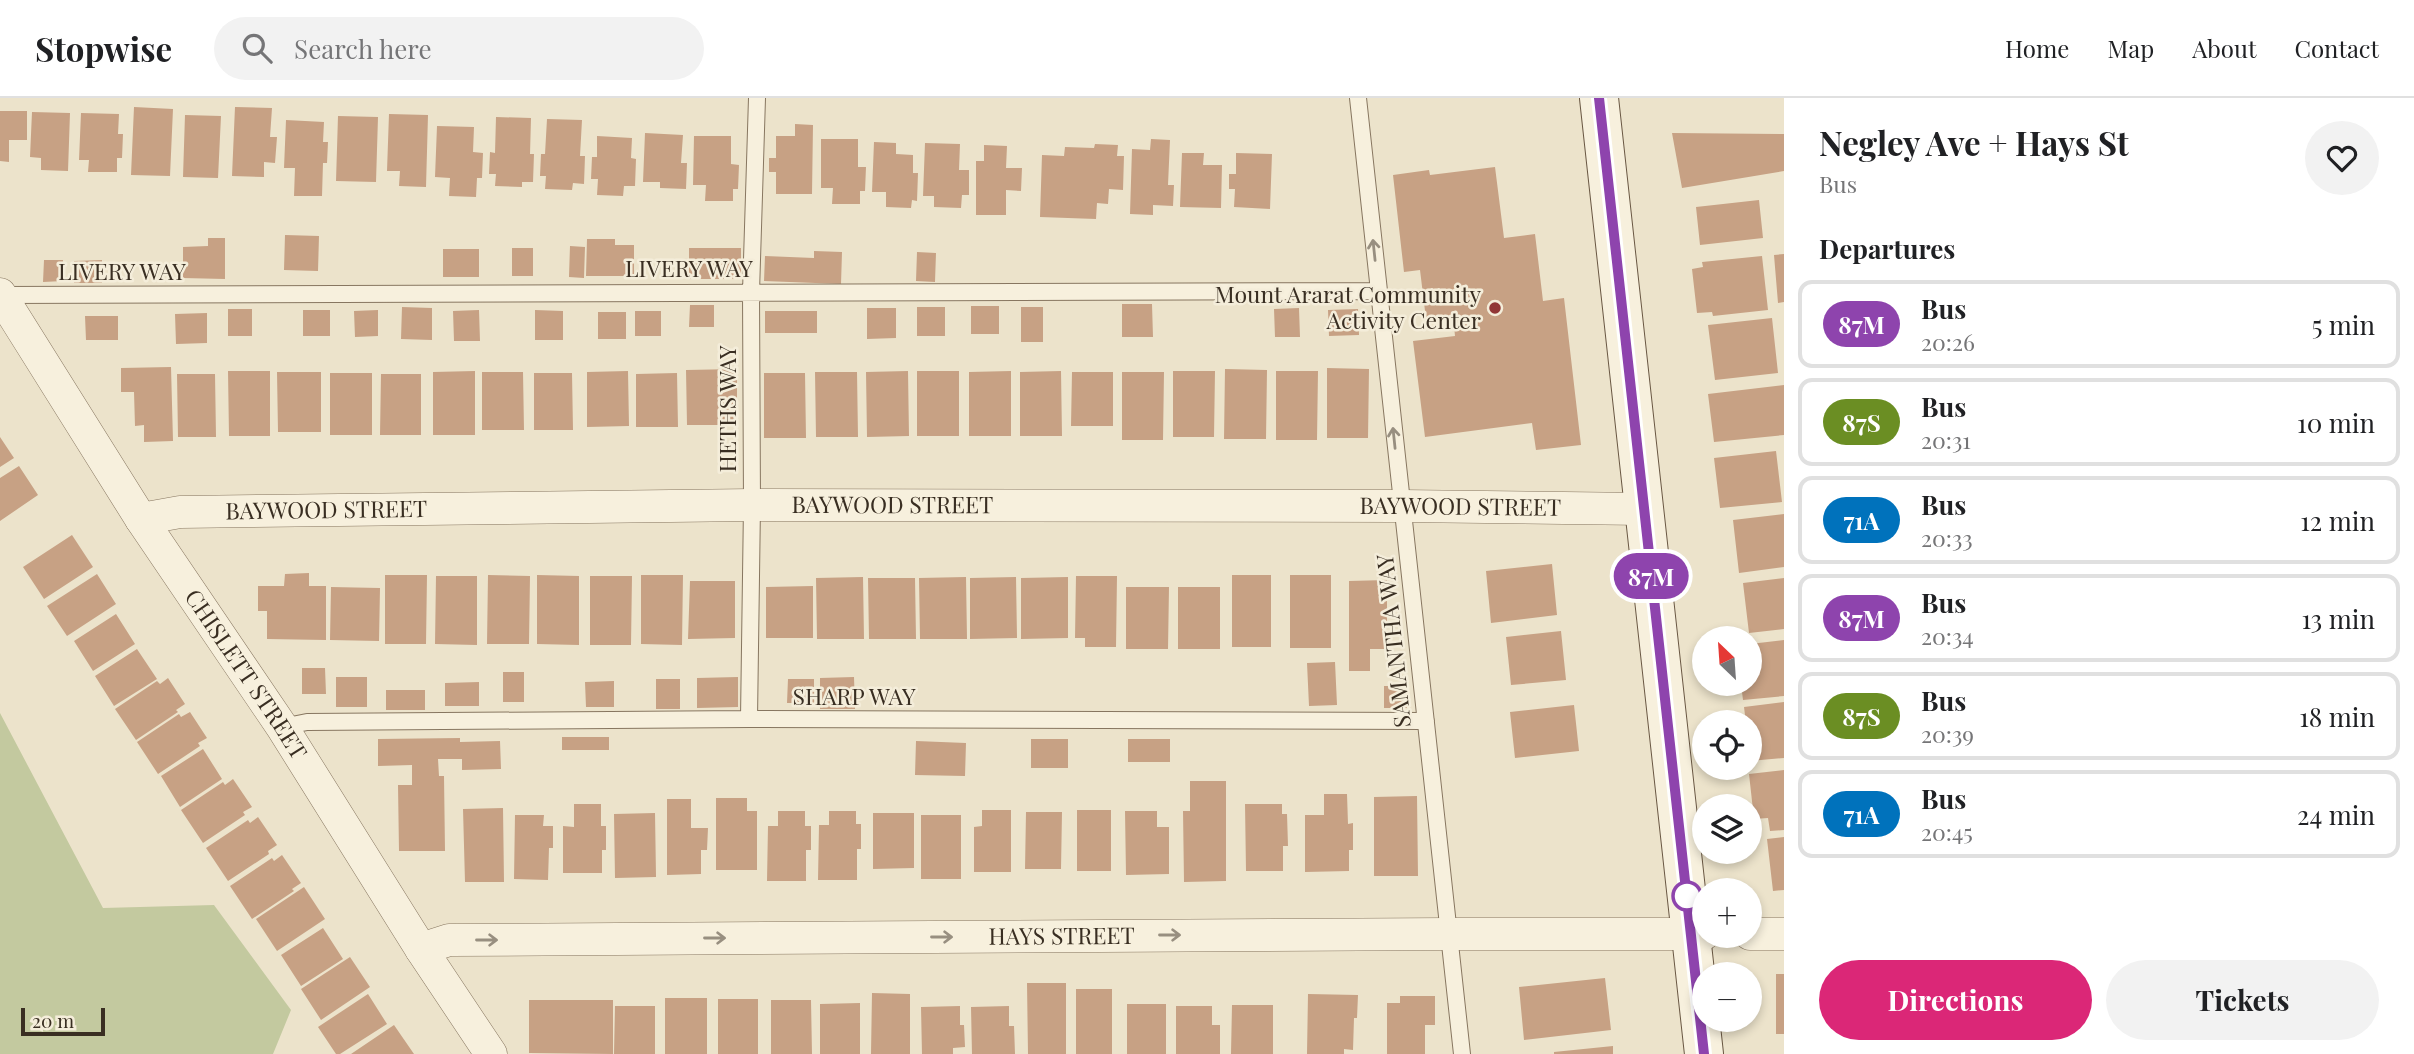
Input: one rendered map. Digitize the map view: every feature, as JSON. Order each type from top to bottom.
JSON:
[{"type":"main road","points":[[1599,98],[1644,509],[1692,887]]},
{"type":"main road","points":[[1699,948],[1704,1054]]},
{"type":"street","name":"CHISLETT STREET","points":[[0,294],[141,519],[282,727],[421,949],[491,1054]]},
{"type":"street","name":"BAYWOOD STREET","points":[[141,519],[180,512],[752,505],[1644,509]]},
{"type":"street","name":"HAYS STREET","points":[[421,949],[449,940],[1449,933],[1692,934]]},
{"type":"street","points":[[1762,934],[1784,934]]},
{"type":"lane","name":"HETHS WAY","points":[[749,719],[751,292],[757,98]]},
{"type":"lane","name":"SAMANTHA WAY","points":[[1358,98],[1462,1054]]},
{"type":"lane","name":"LIVERY WAY","points":[[0,294],[1378,291]]},
{"type":"lane","name":"SHARP WAY","points":[[282,727],[307,722],[749,719],[1426,721]]},
{"type":"green space","points":[[0,713],[103,908],[214,905],[291,1010],[273,1054],[0,1054]]},
{"type":"building","points":[[134,107],[173,109],[170,176],[131,175]]},
{"type":"building","points":[[235,107],[272,108],[270,137],[277,137],[275,163],[264,162],[264,177],[232,176]]},
{"type":"building","points":[[0,111],[27,111],[27,140],[9,140],[9,162],[0,161]]},
{"type":"building","points":[[32,112],[70,113],[68,171],[41,170],[41,158],[30,157]]},
{"type":"building","points":[[81,113],[119,114],[118,134],[123,134],[122,158],[117,158],[117,172],[88,172],[89,160],[79,160]]},
{"type":"building","points":[[389,114],[428,115],[426,187],[399,186],[400,171],[387,171]]},
{"type":"building","points":[[185,115],[221,116],[218,178],[183,177]]},
{"type":"building","points":[[338,116],[378,117],[376,182],[336,181]]},
{"type":"building","points":[[496,117],[531,118],[530,154],[534,154],[533,182],[522,182],[522,187],[495,186],[496,174],[489,174],[490,152],[495,153]]},
{"type":"building","points":[[547,119],[582,120],[580,156],[585,156],[584,184],[573,183],[572,190],[545,189],[546,176],[540,176],[541,154],[545,154]]},
{"type":"building","points":[[286,120],[324,122],[323,142],[328,142],[327,163],[323,163],[322,196],[294,196],[295,168],[284,168]]},
{"type":"building","points":[[795,124],[813,125],[812,194],[776,194],[776,172],[769,172],[769,158],[776,158],[776,136],[795,136]]},
{"type":"building","points":[[437,126],[474,127],[473,152],[483,153],[482,178],[477,178],[476,197],[449,196],[450,178],[435,177]]},
{"type":"building","points":[[645,133],[683,135],[681,163],[687,163],[686,189],[660,188],[660,182],[643,182]]},
{"type":"building","points":[[1672,133],[1784,134],[1784,171],[1682,188]]},
{"type":"building","points":[[597,136],[632,138],[631,158],[636,159],[635,186],[624,186],[623,196],[597,195],[598,179],[591,179],[592,157],[597,157]]},
{"type":"building","points":[[694,136],[731,136],[731,164],[739,165],[738,189],[733,189],[733,201],[705,201],[706,185],[693,185]]},
{"type":"building","points":[[821,139],[858,139],[858,167],[866,167],[865,191],[860,191],[860,204],[832,204],[833,188],[821,188]]},
{"type":"building","points":[[1151,139],[1170,140],[1168,185],[1174,185],[1173,206],[1153,205],[1153,215],[1130,214],[1132,149],[1150,150]]},
{"type":"building","points":[[874,142],[896,143],[896,154],[913,155],[913,173],[918,173],[917,201],[912,200],[911,208],[886,207],[886,192],[872,192]]},
{"type":"building","points":[[925,143],[960,144],[959,170],[969,170],[969,195],[962,195],[961,208],[934,207],[934,196],[923,196]]},
{"type":"building","points":[[1095,144],[1118,145],[1117,156],[1124,156],[1123,190],[1109,189],[1108,204],[1097,203],[1096,219],[1040,217],[1042,155],[1064,156],[1065,147],[1094,148]]},
{"type":"building","points":[[984,145],[1007,146],[1006,168],[1022,168],[1021,191],[1006,190],[1006,215],[976,215],[976,161],[984,161]]},
{"type":"building","points":[[1182,153],[1204,153],[1203,165],[1222,165],[1221,208],[1180,207]]},
{"type":"building","points":[[1236,153],[1272,154],[1270,209],[1234,207],[1235,189],[1229,189],[1229,174],[1236,174]]},
{"type":"building","name":"Mount Ararat Community Activity Center","points":[[1495,167],[1504,238],[1535,234],[1543,301],[1564,298],[1581,445],[1536,450],[1532,423],[1425,437],[1413,341],[1455,336],[1453,316],[1426,319],[1420,270],[1404,272],[1393,175],[1429,170],[1430,175]]},
{"type":"building","points":[[1759,200],[1763,238],[1700,245],[1696,207]]},
{"type":"building","points":[[285,235],[319,236],[318,271],[284,270]]},
{"type":"building","points":[[208,238],[225,238],[225,279],[183,278],[183,247],[208,246]]},
{"type":"building","points":[[587,239],[615,239],[615,245],[634,245],[634,276],[586,276]]},
{"type":"building","points":[[570,246],[585,247],[584,278],[569,277]]},
{"type":"building","points":[[512,248],[533,248],[533,276],[512,276]]},
{"type":"building","points":[[689,248],[741,248],[741,279],[689,279]]},
{"type":"building","points":[[443,249],[479,249],[479,277],[443,277]]},
{"type":"building","points":[[814,251],[842,252],[841,284],[764,281],[765,256],[814,258]]},
{"type":"building","points":[[917,252],[936,253],[935,282],[916,281]]},
{"type":"building","points":[[1784,254],[1784,302],[1778,303],[1774,255]]},
{"type":"building","points":[[1762,256],[1768,310],[1713,316],[1712,312],[1697,313],[1692,269],[1703,267],[1702,262]]},
{"type":"building","points":[[44,260],[63,260],[63,281],[43,282]]},
{"type":"building","points":[[102,260],[102,283],[74,283],[74,261]]},
{"type":"building","points":[[1122,304],[1152,304],[1153,337],[1122,337]]},
{"type":"building","points":[[690,305],[714,305],[714,327],[689,327]]},
{"type":"building","points":[[971,306],[999,306],[999,334],[971,334]]},
{"type":"building","points":[[402,307],[432,308],[432,340],[401,339]]},
{"type":"building","points":[[917,307],[945,307],[945,336],[917,336]]},
{"type":"building","points":[[1021,307],[1043,307],[1043,342],[1021,342]]},
{"type":"building","points":[[867,308],[896,308],[896,338],[867,339]]},
{"type":"building","points":[[1299,308],[1300,337],[1275,337],[1274,309]]},
{"type":"building","points":[[228,309],[252,309],[252,336],[228,336]]},
{"type":"building","points":[[1358,309],[1359,335],[1329,336],[1328,310]]},
{"type":"building","points":[[303,310],[330,310],[330,336],[303,336]]},
{"type":"building","points":[[378,310],[378,336],[355,337],[354,311]]},
{"type":"building","points":[[479,310],[480,341],[454,341],[453,311]]},
{"type":"building","points":[[535,310],[563,311],[563,340],[535,340]]},
{"type":"building","points":[[635,311],[661,311],[661,336],[635,336]]},
{"type":"building","points":[[765,311],[817,311],[817,333],[765,333]]},
{"type":"building","points":[[598,312],[626,312],[626,339],[598,339]]},
{"type":"building","points":[[207,313],[207,343],[176,344],[175,314]]},
{"type":"building","points":[[85,316],[118,316],[118,340],[86,340]]},
{"type":"building","points":[[1772,318],[1778,373],[1715,380],[1708,325]]},
{"type":"building","points":[[171,367],[173,441],[144,442],[144,425],[135,426],[134,392],[121,392],[121,368]]},
{"type":"building","points":[[1327,368],[1369,369],[1368,438],[1327,438]]},
{"type":"building","points":[[737,369],[737,425],[687,425],[686,370]]},
{"type":"building","points":[[1225,369],[1267,370],[1266,439],[1224,439]]},
{"type":"building","points":[[228,371],[270,371],[270,436],[229,436]]},
{"type":"building","points":[[475,371],[475,435],[433,435],[433,372]]},
{"type":"building","points":[[628,371],[629,426],[587,427],[587,372]]},
{"type":"building","points":[[908,371],[909,436],[867,437],[866,372]]},
{"type":"building","points":[[917,371],[959,371],[959,436],[917,436]]},
{"type":"building","points":[[1011,371],[1011,436],[969,436],[969,372]]},
{"type":"building","points":[[1061,371],[1062,436],[1020,436],[1020,372]]},
{"type":"building","points":[[1173,371],[1215,371],[1214,437],[1173,437]]},
{"type":"building","points":[[1276,371],[1318,371],[1317,440],[1276,440]]},
{"type":"building","points":[[277,372],[321,372],[321,432],[278,432]]},
{"type":"building","points":[[482,372],[523,372],[524,430],[482,430]]},
{"type":"building","points":[[815,372],[857,372],[858,437],[816,437]]},
{"type":"building","points":[[1072,372],[1113,372],[1113,426],[1071,426]]},
{"type":"building","points":[[1122,372],[1164,372],[1163,440],[1122,440]]},
{"type":"building","points":[[330,373],[372,373],[372,435],[330,435]]},
{"type":"building","points":[[534,373],[572,373],[573,430],[534,430]]},
{"type":"building","points":[[677,373],[678,427],[636,427],[636,374]]},
{"type":"building","points":[[764,373],[805,373],[806,438],[764,438]]},
{"type":"building","points":[[177,374],[215,374],[216,437],[178,437]]},
{"type":"building","points":[[381,374],[421,374],[421,435],[380,435]]},
{"type":"building","points":[[1784,385],[1784,435],[1714,442],[1708,394]]},
{"type":"building","points":[[0,437],[14,458],[0,467]]},
{"type":"building","points":[[1776,451],[1782,502],[1720,508],[1714,458]]},
{"type":"building","points":[[19,466],[38,495],[0,521],[0,478]]},
{"type":"building","points":[[1784,514],[1784,567],[1739,573],[1733,520]]},
{"type":"building","points":[[72,535],[93,567],[44,599],[23,567]]},
{"type":"building","points":[[1552,564],[1557,615],[1491,623],[1486,571]]},
{"type":"building","points":[[309,573],[309,586],[326,586],[326,640],[267,639],[267,611],[258,611],[258,586],[284,586],[285,574]]},
{"type":"building","points":[[97,574],[116,604],[67,636],[47,606]]},
{"type":"building","points":[[385,575],[427,575],[426,644],[385,644]]},
{"type":"building","points":[[488,575],[530,576],[529,644],[487,644]]},
{"type":"building","points":[[537,575],[579,576],[579,645],[537,644]]},
{"type":"building","points":[[641,575],[683,575],[682,645],[641,644]]},
{"type":"building","points":[[1232,575],[1271,575],[1271,647],[1232,647]]},
{"type":"building","points":[[1290,575],[1331,575],[1331,648],[1290,648]]},
{"type":"building","points":[[436,576],[477,576],[477,645],[435,644]]},
{"type":"building","points":[[590,576],[632,576],[631,645],[590,645]]},
{"type":"building","points":[[1076,576],[1117,576],[1116,647],[1085,647],[1085,638],[1075,638]]},
{"type":"building","points":[[863,577],[864,639],[817,639],[816,578]]},
{"type":"building","points":[[966,577],[967,639],[920,639],[919,578]]},
{"type":"building","points":[[1016,577],[1017,638],[970,639],[970,578]]},
{"type":"building","points":[[1068,577],[1068,638],[1021,639],[1021,578]]},
{"type":"building","points":[[868,578],[915,578],[916,639],[869,639]]},
{"type":"building","points":[[1784,578],[1784,629],[1762,632],[1762,626],[1748,626],[1743,583]]},
{"type":"building","points":[[1387,580],[1387,649],[1370,649],[1370,671],[1349,671],[1349,581]]},
{"type":"building","points":[[690,581],[735,581],[735,638],[688,639]]},
{"type":"building","points":[[813,586],[813,638],[766,638],[766,587]]},
{"type":"building","points":[[331,587],[380,588],[379,641],[330,640]]},
{"type":"building","points":[[1126,587],[1169,587],[1168,649],[1126,649]]},
{"type":"building","points":[[1178,587],[1220,587],[1220,649],[1178,649]]},
{"type":"building","points":[[116,614],[135,644],[93,671],[74,641]]},
{"type":"building","points":[[1561,631],[1566,680],[1511,685],[1506,637]]},
{"type":"building","points":[[1784,640],[1784,696],[1743,700],[1742,696],[1762,696],[1762,643]]},
{"type":"building","points":[[137,649],[157,679],[114,706],[95,676]]},
{"type":"building","points":[[1335,662],[1337,705],[1309,706],[1307,663]]},
{"type":"building","points":[[302,668],[325,668],[326,694],[302,694]]},
{"type":"building","points":[[503,672],[524,672],[524,702],[503,702]]},
{"type":"building","points":[[336,677],[367,677],[367,707],[336,707]]},
{"type":"building","points":[[738,677],[738,707],[697,708],[697,678]]},
{"type":"building","points":[[854,677],[855,709],[820,709],[820,678]]},
{"type":"building","points":[[168,678],[185,704],[176,710],[178,712],[136,740],[115,709],[157,681],[160,684]]},
{"type":"building","points":[[656,679],[680,679],[680,709],[656,709]]},
{"type":"building","points":[[788,679],[814,679],[814,703],[787,703]]},
{"type":"building","points":[[614,681],[614,707],[586,707],[585,682]]},
{"type":"building","points":[[479,682],[479,706],[445,706],[445,683]]},
{"type":"building","points":[[1384,686],[1407,686],[1407,708],[1384,708]]},
{"type":"building","points":[[386,690],[425,690],[425,710],[386,710]]},
{"type":"building","points":[[1784,702],[1784,758],[1762,760],[1762,710],[1744,710],[1744,707]]},
{"type":"building","points":[[1574,705],[1579,751],[1515,758],[1510,712]]},
{"type":"building","points":[[190,712],[207,738],[198,743],[200,746],[158,774],[137,742],[179,714],[181,717]]},
{"type":"building","points":[[562,737],[609,737],[609,750],[562,750]]},
{"type":"building","points":[[460,738],[460,742],[500,741],[501,769],[462,770],[462,759],[438,759],[439,776],[444,776],[445,851],[399,851],[398,785],[412,785],[412,765],[378,766],[378,739]]},
{"type":"building","points":[[1031,739],[1068,739],[1068,768],[1031,768]]},
{"type":"building","points":[[1128,739],[1170,739],[1170,762],[1128,762]]},
{"type":"building","points":[[916,741],[966,743],[965,776],[915,775]]},
{"type":"building","points":[[203,749],[222,779],[180,807],[161,776]]},
{"type":"building","points":[[1784,770],[1784,830],[1770,831],[1768,818],[1762,818],[1762,794],[1751,794],[1750,780],[1762,780],[1762,773]]},
{"type":"building","points":[[233,779],[252,807],[243,812],[245,815],[203,843],[181,810],[223,782],[225,785]]},
{"type":"building","points":[[1190,781],[1226,781],[1226,881],[1184,882],[1183,811],[1190,811]]},
{"type":"building","points":[[1324,794],[1347,794],[1348,824],[1353,823],[1353,850],[1349,850],[1349,871],[1305,872],[1305,815],[1324,815]]},
{"type":"building","points":[[1417,796],[1418,876],[1374,876],[1374,797]]},
{"type":"building","points":[[716,798],[747,798],[747,811],[757,811],[757,870],[716,870]]},
{"type":"building","points":[[667,799],[691,799],[691,828],[708,828],[707,850],[701,850],[701,874],[667,875]]},
{"type":"building","points":[[574,804],[601,804],[601,826],[606,826],[602,873],[563,873],[563,826],[574,827]]},
{"type":"building","points":[[1245,804],[1282,804],[1282,814],[1287,814],[1288,846],[1283,846],[1283,871],[1246,871]]},
{"type":"building","points":[[503,808],[504,882],[465,882],[463,809]]},
{"type":"building","points":[[982,810],[1011,810],[1011,872],[974,872],[974,827],[982,826]]},
{"type":"building","points":[[1077,810],[1111,810],[1111,871],[1077,871]]},
{"type":"building","points":[[778,811],[805,811],[805,826],[811,826],[811,850],[806,850],[806,881],[767,881],[768,826],[778,826]]},
{"type":"building","points":[[829,811],[856,811],[856,824],[861,824],[861,849],[857,849],[857,880],[818,880],[819,825],[829,825]]},
{"type":"building","points":[[1125,811],[1157,811],[1157,827],[1169,827],[1169,874],[1126,875]]},
{"type":"building","points":[[1026,812],[1062,812],[1061,869],[1025,869]]},
{"type":"building","points":[[655,813],[656,877],[615,878],[614,814]]},
{"type":"building","points":[[873,813],[914,813],[914,868],[873,869]]},
{"type":"building","points":[[515,815],[544,815],[543,826],[553,826],[548,880],[514,879]]},
{"type":"building","points":[[921,815],[961,815],[961,879],[921,879]]},
{"type":"building","points":[[258,817],[277,845],[268,851],[269,854],[228,881],[206,848],[248,820],[250,823]]},
{"type":"building","points":[[1784,837],[1784,890],[1773,891],[1767,839]]},
{"type":"building","points":[[282,855],[301,883],[292,889],[294,891],[252,919],[230,886],[272,858],[274,861]]},
{"type":"building","points":[[304,887],[325,919],[277,951],[256,919]]},
{"type":"building","points":[[323,928],[343,959],[301,986],[281,955]]},
{"type":"building","points":[[350,957],[370,987],[321,1020],[301,989]]},
{"type":"building","points":[[1776,974],[1784,974],[1784,1034],[1776,1034]]},
{"type":"building","points":[[1605,978],[1611,1030],[1524,1040],[1519,987]]},
{"type":"building","points":[[1027,983],[1066,983],[1066,1054],[1028,1054]]},
{"type":"building","points":[[1076,989],[1112,989],[1112,1054],[1076,1054]]},
{"type":"building","points":[[872,993],[910,994],[910,1054],[871,1054]]},
{"type":"building","points":[[368,994],[387,1024],[336,1054],[318,1027]]},
{"type":"building","points":[[1308,994],[1358,995],[1353,1050],[1344,1049],[1344,1054],[1307,1054]]},
{"type":"building","points":[[1400,996],[1435,996],[1435,1025],[1425,1025],[1425,1054],[1387,1054],[1387,1003],[1400,1003]]},
{"type":"building","points":[[665,998],[707,998],[707,1054],[665,1054]]},
{"type":"building","points":[[718,999],[758,999],[758,1054],[718,1054]]},
{"type":"building","points":[[529,1000],[613,1000],[613,1054],[529,1053]]},
{"type":"building","points":[[771,1000],[811,1000],[812,1054],[771,1054]]},
{"type":"building","points":[[860,1003],[860,1054],[820,1054],[820,1004]]},
{"type":"building","points":[[1127,1004],[1166,1004],[1166,1054],[1127,1054]]},
{"type":"building","points":[[1232,1005],[1273,1005],[1273,1054],[1231,1054]]},
{"type":"building","points":[[615,1006],[655,1006],[655,1054],[614,1054]]},
{"type":"building","points":[[960,1006],[960,1025],[964,1025],[965,1047],[953,1048],[953,1054],[922,1054],[921,1007]]},
{"type":"building","points":[[1009,1006],[1009,1026],[1014,1026],[1015,1054],[972,1054],[971,1007]]},
{"type":"building","points":[[1176,1006],[1212,1006],[1212,1025],[1220,1025],[1220,1054],[1176,1054]]},
{"type":"building","points":[[394,1025],[414,1054],[351,1054]]},
{"type":"building","points":[[1613,1046],[1613,1054],[1554,1054],[1554,1052]]},
{"type":"bus line","name":"87M","points":[[1599,98],[1704,1054]]},
{"type":"place","name":"Mount Ararat Community Activity Center","points":[[1495,308]]}]
